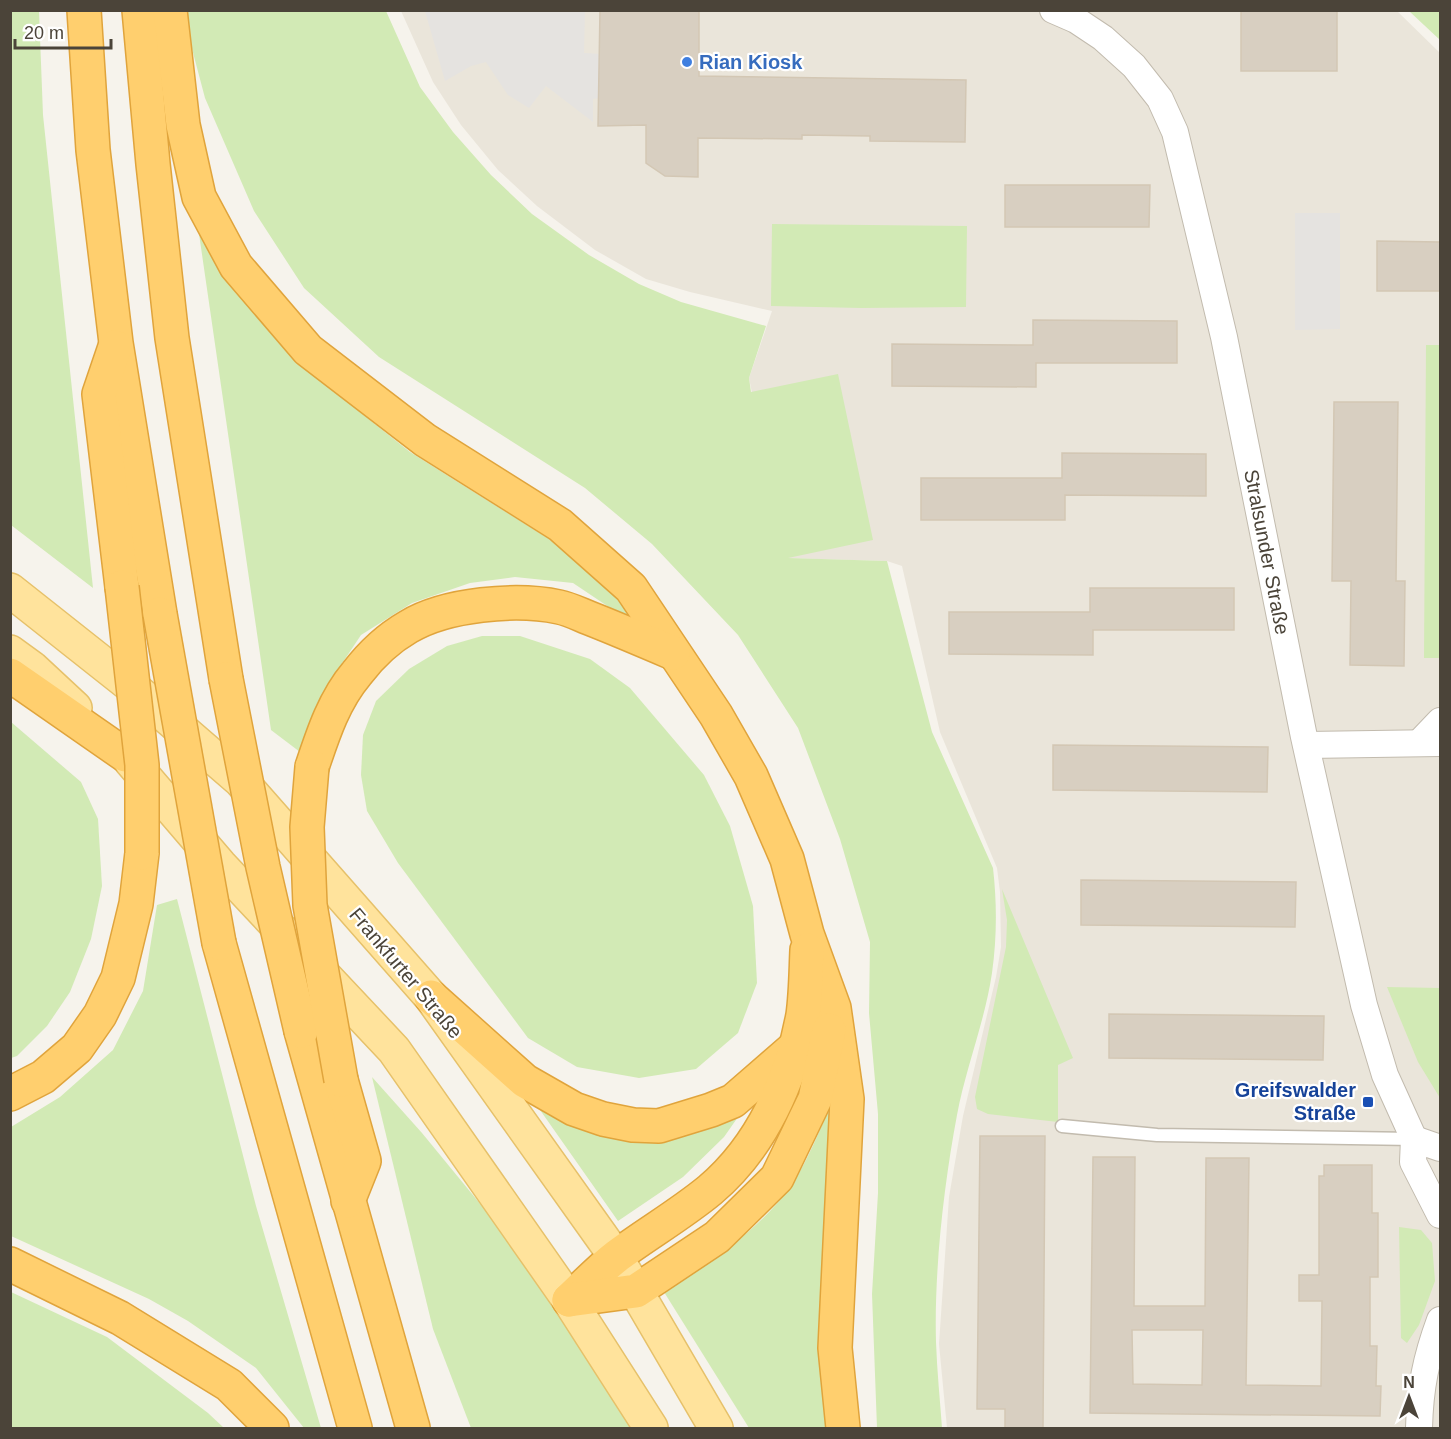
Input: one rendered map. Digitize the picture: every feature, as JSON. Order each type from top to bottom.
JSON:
[{"type":"highway","points":[[84,10],[93,150],[116,343],[160,614],[219,943],[355,1428]]},
{"type":"highway","points":[[139,10],[172,338],[226,679],[263,867],[301,1031],[412,1428]]},
{"type":"highway","points":[[170,10],[183,125],[199,197],[237,266],[308,350],[425,440],[560,525],[631,588],[716,716],[751,776],[787,859],[807,934],[834,1008],[847,1099],[835,1348],[843,1428]]},
{"type":"highway","points":[[10,1094],[43,1077],[77,1048],[100,1015],[118,978],[136,904],[142,853],[142,765],[99,394],[116,343]]},
{"type":"highway","points":[[348,1201],[364,1161],[341,1080],[310,905],[307,827],[312,767],[327,723],[341,696],[357,673],[380,649],[408,627],[442,613],[482,604],[526,603],[560,607],[673,653]]},
{"type":"highway","points":[[10,675],[125,755]]},
{"type":"highway","points":[[569,1300],[616,1257],[711,1189],[741,1159],[765,1124],[781,1089],[803,1014],[807,934]]},
{"type":"highway","points":[[431,997],[525,1081],[574,1109],[603,1119],[633,1125],[659,1126],[733,1101],[795,1047]]},
{"type":"highway","points":[[569,1300],[636,1291],[717,1237],[777,1178],[815,1099],[834,1008]]},
{"type":"highway","points":[[10,1264],[120,1318],[230,1385],[272,1428]]},
{"type":"main road","name":"Frankfurter Straße","points":[[10,590],[130,685],[240,781],[431,997],[616,1257],[716,1428]]},
{"type":"main road","points":[[10,651],[32,668],[125,755],[220,865],[394,1050],[569,1300],[651,1428]]},
{"type":"street","name":"Stralsunder Straße","points":[[1053,10],[1076,20],[1103,38],[1134,66],[1160,99],[1175,132],[1224,337],[1275,598],[1364,1005],[1385,1075],[1414,1138],[1413,1162],[1440,1215]]},
{"type":"street","points":[[1307,745],[1430,743],[1440,721]]},
{"type":"street","points":[[1414,1138],[1440,1148]]},
{"type":"street","points":[[1419,1428],[1423,1377],[1433,1364],[1440,1320]]},
{"type":"lane","points":[[1062,1126],[1157,1135],[1414,1138]]},
{"type":"shaded area","points":[[1396,10],[1440,53],[1440,1428],[947,1428],[939,1344],[949,1197],[963,1116],[996,977],[1001,947],[1000,892],[997,868],[940,732],[902,566],[887,561],[785,558],[749,378],[772,311],[646,279],[595,250],[537,206],[498,170],[461,125],[433,82],[401,11]]},
{"type":"shaded area","points":[[425,11],[585,11],[584,53],[600,54],[599,98],[593,99],[593,122],[546,86],[529,108],[508,95],[486,62],[471,66],[445,81]]},
{"type":"shaded area","points":[[1295,213],[1340,213],[1340,329],[1295,330]]},
{"type":"green space","points":[[10,11],[39,11],[43,115],[93,588],[11,525]]},
{"type":"green space","points":[[182,11],[386,11],[420,87],[453,132],[491,175],[532,214],[589,255],[639,284],[681,302],[766,326],[749,378],[751,392],[838,374],[873,540],[788,558],[887,561],[932,732],[993,868],[996,933],[992,973],[985,1009],[957,1115],[941,1228],[936,1353],[942,1428],[877,1428],[872,1294],[878,1193],[878,1114],[869,1013],[870,942],[840,839],[798,728],[738,635],[652,544],[585,488],[379,357],[304,288],[254,211],[205,98]]},
{"type":"green space","points":[[1409,11],[1440,11],[1440,40]]},
{"type":"green space","points":[[197,220],[296,361],[410,452],[549,539],[615,594],[652,636],[573,583],[515,577],[470,583],[412,603],[361,635],[329,683],[300,752],[271,730]]},
{"type":"green space","points":[[772,224],[967,226],[966,307],[771,306]]},
{"type":"green space","points":[[1426,345],[1440,345],[1440,658],[1424,658]]},
{"type":"green space","points":[[482,636],[520,636],[590,659],[630,688],[704,775],[730,826],[753,906],[757,983],[738,1033],[696,1069],[639,1078],[577,1067],[528,1038],[398,863],[367,811],[361,775],[363,735],[376,701],[409,669],[447,646]]},
{"type":"green space","points":[[11,722],[81,782],[98,819],[102,886],[91,939],[70,992],[47,1026],[17,1056],[11,1058]]},
{"type":"green space","points":[[1002,889],[1073,1058],[1058,1065],[1058,1122],[988,1114],[977,1109],[975,1097],[1006,947],[1007,920]]},
{"type":"green space","points":[[177,899],[256,1206],[321,1428],[304,1428],[256,1368],[188,1321],[149,1299],[11,1236],[11,1127],[60,1097],[113,1050],[143,991],[157,905]]},
{"type":"green space","points":[[1387,987],[1440,988],[1440,1098],[1418,1062]]},
{"type":"green space","points":[[372,1077],[422,1133],[546,1284],[636,1428],[471,1428],[433,1329]]},
{"type":"green space","points":[[526,1090],[585,1125],[752,1097],[724,1137],[683,1177],[618,1221]]},
{"type":"green space","points":[[834,1108],[829,1428],[749,1428],[664,1292],[735,1243],[767,1214],[794,1181],[829,1110]]},
{"type":"green space","points":[[1399,1227],[1421,1230],[1432,1243],[1435,1281],[1419,1325],[1407,1343],[1401,1338]]},
{"type":"green space","points":[[11,1292],[107,1337],[208,1413],[224,1428],[11,1428]]},
{"type":"building","points":[[600,10],[699,10],[699,76],[966,80],[965,142],[870,141],[870,136],[802,135],[802,139],[698,138],[698,177],[665,176],[646,163],[646,125],[598,126]]},
{"type":"building","points":[[1241,10],[1337,10],[1337,71],[1241,71]]},
{"type":"building","points":[[1005,185],[1150,185],[1149,227],[1005,227]]},
{"type":"building","points":[[1377,241],[1440,242],[1440,291],[1377,291]]},
{"type":"building","points":[[1033,320],[1177,321],[1177,363],[1036,363],[1036,387],[892,386],[892,344],[1033,345]]},
{"type":"building","points":[[1334,402],[1398,402],[1396,581],[1405,581],[1404,666],[1350,665],[1351,581],[1332,581]]},
{"type":"building","points":[[1062,453],[1206,454],[1206,496],[1065,495],[1065,520],[921,520],[921,478],[1062,478]]},
{"type":"building","points":[[1090,588],[1234,588],[1234,630],[1093,630],[1093,655],[949,654],[949,612],[1090,612]]},
{"type":"building","points":[[1053,745],[1268,747],[1267,792],[1053,790]]},
{"type":"building","points":[[1081,880],[1296,882],[1295,927],[1081,925]]},
{"type":"building","points":[[1109,1014],[1324,1016],[1323,1060],[1109,1058]]},
{"type":"building","points":[[980,1136],[1045,1136],[1043,1428],[1005,1428],[1005,1409],[977,1409]]},
{"type":"building","points":[[1093,1157],[1135,1157],[1134,1306],[1205,1306],[1206,1158],[1249,1158],[1246,1385],[1321,1386],[1322,1301],[1299,1301],[1299,1275],[1319,1275],[1319,1176],[1324,1176],[1324,1165],[1372,1165],[1372,1213],[1378,1213],[1378,1277],[1370,1277],[1370,1346],[1377,1346],[1376,1386],[1381,1386],[1380,1416],[1090,1413]],"holes":[[[1132,1330],[1203,1330],[1202,1385],[1133,1384]]]},
{"type":"place","name":"Rian Kiosk","points":[[687,62]]},
{"type":"place","name":"Greifswalder Straße","points":[[1368,1102]]}]
